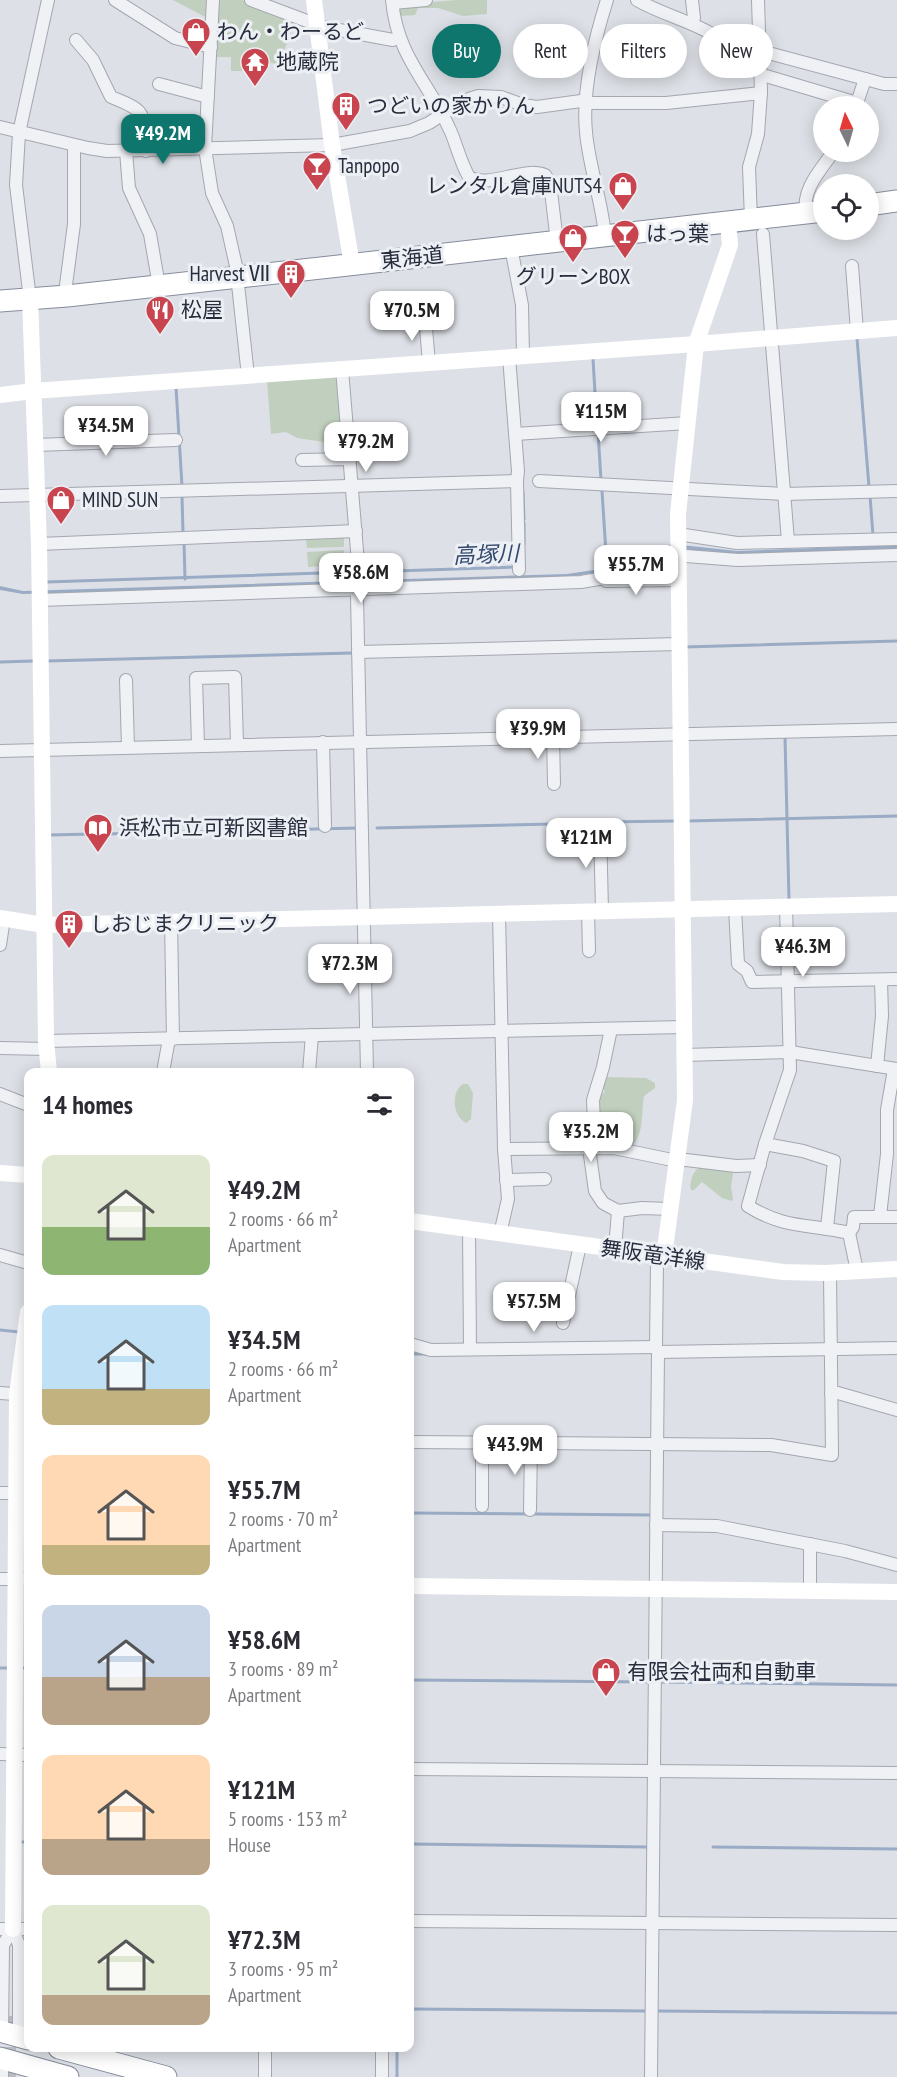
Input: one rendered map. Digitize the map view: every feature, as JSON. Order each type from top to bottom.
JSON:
[{"type":"highway","points":[[879,203],[897,201]]},
{"type":"highway","name":"東海道","points":[[0,301],[68,296],[728,223],[757,227],[813,212]]},
{"type":"highway","points":[[74,2052],[166,2077]]},
{"type":"highway","points":[[9,2070],[68,2077]]},
{"type":"street","points":[[48,0],[18,133],[16,185],[30,299],[39,544],[46,1045],[49,1068]]},
{"type":"street","points":[[115,0],[175,38],[211,47]]},
{"type":"street","points":[[213,0],[205,148],[212,193],[227,226],[237,277],[248,376]]},
{"type":"street","points":[[251,0],[317,24],[393,40],[399,37]]},
{"type":"street","points":[[314,0],[332,145],[352,265]]},
{"type":"street","points":[[426,0],[392,2],[399,37],[408,58],[450,129],[467,173],[472,179],[480,180],[535,173],[540,173],[548,179],[557,242]]},
{"type":"street","points":[[605,237],[586,131],[586,102],[594,44],[607,0]]},
{"type":"street","points":[[637,0],[699,26]]},
{"type":"street","points":[[692,0],[693,23]]},
{"type":"street","points":[[758,0],[760,24]]},
{"type":"street","points":[[76,40],[93,60],[111,97],[136,107],[142,114],[146,151]]},
{"type":"street","points":[[773,50],[865,79],[889,85],[897,84]]},
{"type":"street","points":[[761,78],[759,134],[749,167],[771,338],[788,541]]},
{"type":"street","points":[[772,78],[828,96]]},
{"type":"street","points":[[859,96],[865,79]]},
{"type":"street","points":[[159,84],[208,97]]},
{"type":"street","points":[[0,128],[74,145],[126,152],[332,145],[400,134],[420,127],[463,101],[486,96],[501,97],[523,105],[537,107],[581,101],[654,104],[761,93]]},
{"type":"street","points":[[68,296],[67,274],[74,224],[74,145]]},
{"type":"street","points":[[126,152],[129,188],[150,234],[159,286]]},
{"type":"street","points":[[813,181],[807,190],[804,204],[813,211]]},
{"type":"street","points":[[651,2077],[657,1263],[665,1249],[684,1106],[678,545],[681,489],[696,344],[730,245],[728,223]]},
{"type":"street","points":[[511,247],[522,306],[516,357],[515,434],[518,471],[519,570]]},
{"type":"street","points":[[852,266],[857,331]]},
{"type":"street","points":[[425,317],[429,363]]},
{"type":"street","points":[[0,395],[897,328]]},
{"type":"street","points":[[342,369],[356,531],[358,584],[367,1068]]},
{"type":"street","points":[[515,434],[688,423]]},
{"type":"street","points":[[35,445],[176,440]]},
{"type":"street","points":[[302,460],[350,459]]},
{"type":"street","points":[[0,496],[517,480]]},
{"type":"street","points":[[539,481],[784,494],[897,491]]},
{"type":"street","points":[[39,544],[356,531]]},
{"type":"street","points":[[39,595],[358,584],[581,582],[596,580],[668,555],[678,545],[897,539]]},
{"type":"street","points":[[678,545],[738,560],[897,555]]},
{"type":"street","points":[[596,580],[606,582],[679,580]]},
{"type":"street","points":[[358,652],[679,644]]},
{"type":"street","points":[[198,745],[196,678],[235,677],[237,744]]},
{"type":"street","points":[[126,680],[128,747]]},
{"type":"street","points":[[0,751],[897,729]]},
{"type":"street","points":[[553,736],[554,784]]},
{"type":"street","points":[[323,742],[325,826]]},
{"type":"street","points":[[589,951],[595,911],[600,826]]},
{"type":"street","points":[[0,945],[2,918],[44,925],[897,904]]},
{"type":"street","points":[[786,906],[790,1052],[788,1079],[765,1144],[748,1206],[789,1225],[827,1228],[849,1233]]},
{"type":"street","points":[[735,908],[738,963],[747,971],[752,982],[897,979]]},
{"type":"street","points":[[499,913],[504,1149],[508,1199],[500,1234]]},
{"type":"street","points":[[164,1068],[171,1039],[171,921]]},
{"type":"street","points":[[877,1066],[882,1016],[881,980]]},
{"type":"street","points":[[0,1048],[171,1039],[684,1027]]},
{"type":"street","points":[[611,1029],[593,1100],[592,1148],[595,1191],[603,1203],[618,1211],[642,1208],[670,1209]]},
{"type":"street","points":[[309,1068],[312,1035]]},
{"type":"street","points":[[684,1055],[790,1052],[895,1069],[887,1110],[887,1154],[880,1216]]},
{"type":"street","points":[[0,1094],[24,1103]]},
{"type":"street","points":[[765,1144],[803,1151],[834,1161],[827,1228]]},
{"type":"street","points":[[504,1149],[614,1148],[677,1160],[736,1166],[759,1165]]},
{"type":"street","points":[[0,1173],[24,1175]]},
{"type":"street","points":[[506,1180],[545,1179]]},
{"type":"street","points":[[615,1249],[618,1211]]},
{"type":"street","points":[[856,1272],[849,1233],[855,1217],[897,1217]]},
{"type":"street","name":"舞阪竜洋線","points":[[414,1222],[783,1272],[830,1273],[897,1269]]},
{"type":"street","points":[[469,1229],[470,1349]]},
{"type":"street","points":[[563,1323],[580,1245]]},
{"type":"street","points":[[0,1255],[24,1262]]},
{"type":"street","points":[[414,1442],[771,1445],[832,1455],[830,1273]]},
{"type":"street","points":[[15,2027],[11,1945],[14,1929],[15,1394],[24,1337]]},
{"type":"street","points":[[414,1345],[431,1350],[897,1348]]},
{"type":"street","points":[[831,1393],[897,1410]]},
{"type":"street","points":[[482,1443],[482,1506]]},
{"type":"street","points":[[530,1510],[531,1443]]},
{"type":"street","points":[[656,1525],[717,1526],[810,1544],[897,1565]]},
{"type":"street","points":[[810,1544],[810,1591]]},
{"type":"street","points":[[414,1586],[897,1592]]},
{"type":"street","points":[[414,1769],[897,1773]]},
{"type":"street","points":[[414,1921],[897,1926]]},
{"type":"street","points":[[14,1929],[3,1945],[15,2027]]},
{"type":"street","points":[[265,2052],[265,2077]]},
{"type":"street","points":[[382,2052],[382,2077]]},
{"type":"green space","points":[[173,0],[210,0],[209,19]]},
{"type":"green space","points":[[216,0],[242,0],[291,17],[294,24],[279,64],[271,62],[270,65],[247,64],[242,71],[231,71],[231,57],[217,57],[215,62]]},
{"type":"green space","points":[[487,0],[487,14],[463,16],[438,8],[418,8],[415,15],[400,16],[397,8],[400,5]]},
{"type":"green space","points":[[334,375],[338,379],[344,445],[297,438],[286,432],[271,434],[267,380]]},
{"type":"green space","points":[[344,537],[344,547],[307,548],[306,539]]},
{"type":"green space","points":[[344,550],[345,565],[308,567],[307,552]]},
{"type":"green space","points":[[606,1077],[646,1078],[655,1083],[655,1088],[644,1096],[642,1123],[638,1137],[630,1148],[617,1145],[614,1124],[598,1123],[598,1097],[605,1092],[602,1086]]},
{"type":"green space","points":[[463,1084],[468,1084],[473,1093],[471,1119],[466,1123],[458,1115],[455,1104],[456,1093]]},
{"type":"green space","points":[[700,1167],[732,1171],[732,1201],[722,1198],[702,1182],[691,1190],[692,1177]]},
{"type":"water","points":[[672,544],[737,551],[897,545],[897,550],[737,555],[672,547],[594,573],[567,577],[23,594],[0,590],[0,586],[23,591],[567,574],[594,570]]},
{"type":"waterway","points":[[857,338],[869,487]]},
{"type":"waterway","points":[[593,359],[597,426]]},
{"type":"waterway","points":[[176,387],[182,486]]},
{"type":"waterway","points":[[598,432],[601,480]]},
{"type":"waterway","points":[[602,491],[606,553]]},
{"type":"waterway","points":[[523,492],[524,519]]},
{"type":"waterway","points":[[182,496],[183,532]]},
{"type":"waterway","points":[[870,496],[873,535]]},
{"type":"waterway","name":"高塚川","points":[[524,523],[524,544]]},
{"type":"waterway","points":[[184,542],[185,579]]},
{"type":"waterway","name":"高塚川","points":[[364,572],[514,567]]},
{"type":"waterway","points":[[46,582],[352,572]]},
{"type":"waterway","points":[[685,647],[897,641]]},
{"type":"waterway","points":[[47,661],[352,653]]},
{"type":"waterway","points":[[0,662],[34,661]]},
{"type":"waterway","points":[[785,737],[789,900]]},
{"type":"waterway","points":[[687,821],[897,816]]},
{"type":"waterway","points":[[603,822],[675,821]]},
{"type":"waterway","points":[[377,828],[597,823]]},
{"type":"waterway","points":[[103,834],[358,828]]},
{"type":"waterway","points":[[49,835],[93,834]]},
{"type":"waterway","points":[[0,1330],[19,1332]]},
{"type":"waterway","points":[[414,1354],[426,1354]]},
{"type":"waterway","points":[[414,1513],[651,1515]]},
{"type":"waterway","points":[[0,1668],[10,1668]]},
{"type":"waterway","points":[[414,1680],[650,1682]]},
{"type":"waterway","points":[[660,1682],[897,1685]]},
{"type":"waterway","points":[[19,1842],[24,1842]]},
{"type":"waterway","points":[[414,1844],[648,1847]]},
{"type":"waterway","points":[[713,1847],[897,1849]]},
{"type":"waterway","points":[[414,2009],[647,2011]]},
{"type":"waterway","points":[[657,2011],[897,2013]]},
{"type":"waterway","points":[[397,2052],[397,2077]]},
{"type":"tunnel","points":[[10,2016],[10,2077]]},
{"type":"place","name":"わん・わーるど","points":[[196,58]]},
{"type":"place","name":"地蔵院","points":[[255,88]]},
{"type":"place","name":"つどいの家かりん","points":[[346,132]]},
{"type":"place","name":"Tanpopo","points":[[317,192]]},
{"type":"place","name":"レンタル倉庫NUTS4","points":[[623,212]]},
{"type":"place","name":"はっ葉","points":[[625,260]]},
{"type":"place","name":"グリーンBOX","points":[[573,264]]},
{"type":"place","name":"Harvest Ⅶ","points":[[291,300]]},
{"type":"place","name":"松屋","points":[[160,336]]},
{"type":"place","name":"MIND SUN","points":[[61,526]]},
{"type":"place","name":"浜松市立可新図書館","points":[[98,854]]},
{"type":"place","name":"しおじまクリニック","points":[[69,950]]},
{"type":"place","name":"有限会社両和自動車","points":[[606,1698]]}]
